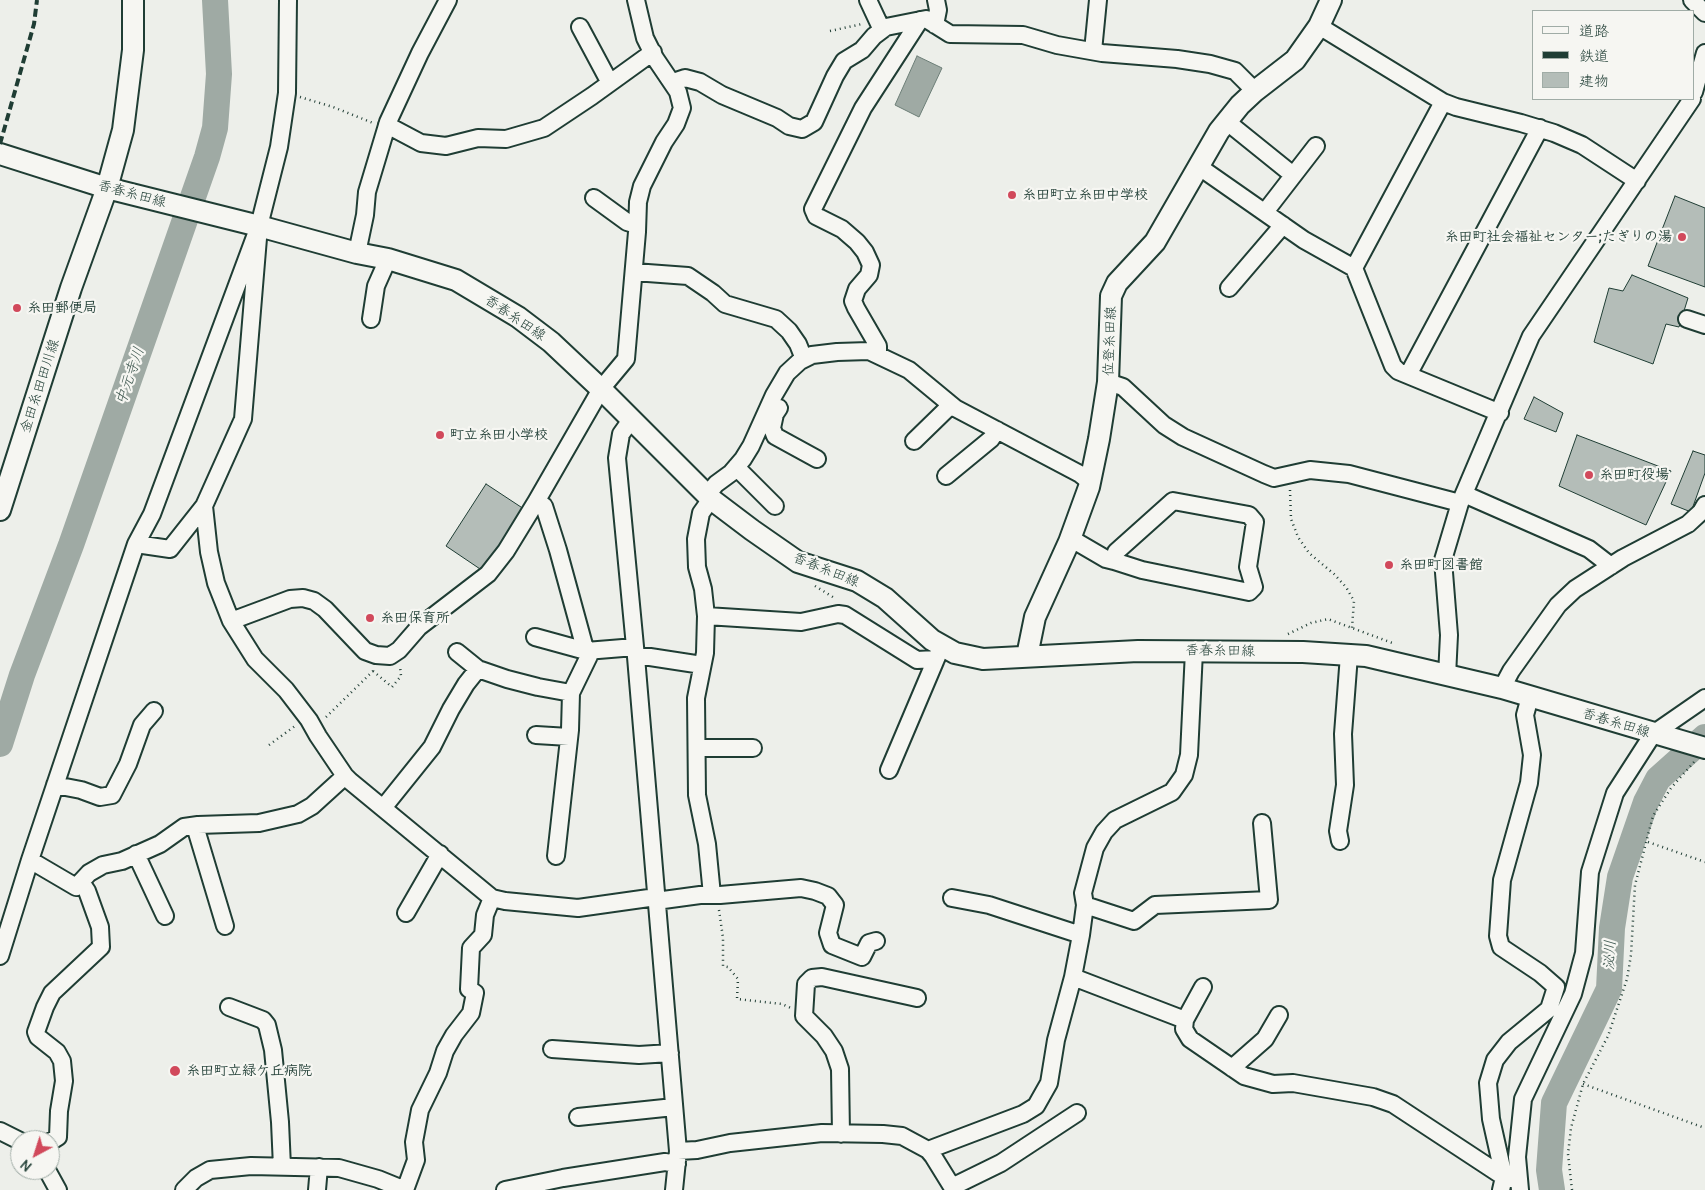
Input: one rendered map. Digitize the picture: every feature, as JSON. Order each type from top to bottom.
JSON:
[{"type":"main road","name":"金田糸田田川線","points":[[0,510],[71,288],[115,190],[133,50],[133,0]]},
{"type":"main road","name":"位登糸田線","points":[[1027,656],[1034,617],[1070,538],[1090,482],[1108,382],[1111,296],[1117,282],[1155,242],[1219,131],[1255,91],[1294,60],[1319,26],[1331,0]]},
{"type":"main road","name":"香春糸田線","points":[[0,154],[115,190],[357,253],[388,259],[464,284],[518,317],[551,342],[709,497],[798,562],[857,581],[885,598],[932,640],[939,652],[955,653],[983,659],[1138,651],[1303,652],[1366,656],[1502,688],[1654,734],[1703,752]]},
{"type":"street","points":[[0,956],[30,860],[136,544],[152,514],[279,147],[287,93],[288,0]]},
{"type":"street","points":[[357,253],[365,214],[367,192],[386,127],[420,53],[448,0]]},
{"type":"street","points":[[231,621],[290,599],[303,598],[314,601],[324,609],[365,651],[387,656],[399,650],[419,628],[488,574],[506,551],[601,389],[626,359],[638,202],[642,186],[664,142],[676,124],[682,108],[673,82],[645,38],[636,0]]},
{"type":"street","points":[[868,0],[880,25],[886,27],[928,23],[950,34],[1023,35],[1057,45],[1093,51],[1210,64],[1235,71],[1255,91]]},
{"type":"street","points":[[878,355],[878,346],[856,308],[854,301],[857,290],[869,275],[871,265],[865,252],[857,242],[842,229],[816,216],[813,210],[864,108],[938,10],[936,0]]},
{"type":"street","points":[[1093,51],[1098,0]]},
{"type":"street","points":[[1692,0],[1705,14]]},
{"type":"street","points":[[673,82],[685,78],[700,82],[722,95],[777,118],[790,126],[802,129],[814,122],[844,61],[862,50],[880,25]]},
{"type":"street","points":[[1319,26],[1443,102],[1554,133],[1582,145],[1637,181]]},
{"type":"street","points":[[580,27],[610,83]]},
{"type":"street","points":[[386,127],[421,143],[446,146],[478,138],[506,139],[544,128],[653,52]]},
{"type":"street","points":[[1695,88],[1705,53]]},
{"type":"street","points":[[1447,676],[1449,636],[1443,560],[1462,499],[1531,336],[1691,100]]},
{"type":"street","points":[[1354,268],[1443,102]]},
{"type":"street","points":[[1226,122],[1293,175]]},
{"type":"street","points":[[1408,375],[1540,128]]},
{"type":"street","points":[[1265,212],[1316,146]]},
{"type":"street","points":[[1198,166],[1304,240],[1354,268],[1393,366],[1398,371],[1500,413]]},
{"type":"street","points":[[594,198],[627,222],[637,225]]},
{"type":"street","points":[[136,544],[170,549],[204,506],[243,419],[251,224]]},
{"type":"street","points":[[1229,288],[1283,225]]},
{"type":"street","points":[[371,319],[376,286],[388,259]]},
{"type":"street","points":[[634,272],[688,276],[713,293],[725,304],[776,319],[789,331],[798,344],[804,359]]},
{"type":"street","points":[[1687,319],[1705,325]]},
{"type":"street","points":[[712,895],[707,844],[697,795],[696,698],[705,653],[706,616],[703,589],[697,567],[696,538],[701,513],[716,484],[731,473],[751,446],[787,372],[812,355],[869,351],[909,370],[955,408],[1080,474],[1090,482]]},
{"type":"street","points":[[1108,382],[1123,387],[1164,425],[1183,436],[1274,478],[1310,470],[1349,474],[1462,499],[1589,549],[1611,566]]},
{"type":"street","points":[[771,403],[779,408],[775,414],[772,428],[775,436],[817,459]]},
{"type":"street","points":[[914,441],[951,405]]},
{"type":"street","points":[[631,420],[621,434],[617,458],[636,652],[670,1053],[678,1158],[674,1190]]},
{"type":"street","points":[[946,476],[992,439],[997,430]]},
{"type":"street","points":[[736,467],[775,506]]},
{"type":"street","points":[[1070,538],[1114,561],[1142,570],[1249,592],[1254,587],[1248,567],[1255,522],[1249,516],[1173,501],[1116,552],[1114,561]]},
{"type":"street","points":[[536,502],[544,506],[589,656],[571,693],[569,737],[556,856]]},
{"type":"street","points":[[1502,688],[1511,671],[1558,605],[1575,589],[1611,566],[1688,524],[1701,512],[1705,505]]},
{"type":"street","points":[[204,506],[208,552],[216,582],[231,621],[255,659],[286,690],[345,776],[492,898],[578,908],[656,899],[801,888],[828,896],[835,904],[828,933],[832,945],[862,956],[869,944],[876,940]]},
{"type":"street","points":[[706,616],[801,622],[838,614],[845,615],[917,660],[939,652]]},
{"type":"street","points":[[535,637],[586,651],[636,652],[650,657],[702,665]]},
{"type":"street","points":[[928,1150],[1023,1114],[1036,1106],[1049,1083],[1056,1040],[1073,977],[1085,905],[1083,893],[1095,848],[1104,832],[1115,820],[1172,792],[1184,775],[1189,755],[1194,651]]},
{"type":"street","points":[[458,652],[478,669],[507,680],[571,693]]},
{"type":"street","points":[[889,770],[939,652]]},
{"type":"street","points":[[1340,841],[1338,831],[1345,785],[1343,734],[1349,655]]},
{"type":"street","points":[[383,808],[432,747],[451,709],[466,684],[478,669]]},
{"type":"street","points":[[1530,697],[1525,715],[1532,755],[1529,783],[1502,880],[1498,936],[1501,947],[1540,973],[1571,998]]},
{"type":"street","points":[[1202,987],[1184,1020],[1184,1029],[1190,1039],[1244,1076],[1273,1084],[1293,1083],[1373,1097],[1393,1104],[1502,1183],[1520,1186],[1516,1157],[1523,1099],[1571,998],[1584,954],[1590,872],[1615,793],[1654,734],[1705,698]]},
{"type":"street","points":[[55,785],[82,790],[100,797],[112,795],[128,764],[142,725],[154,711]]},
{"type":"street","points":[[536,735],[569,737]]},
{"type":"street","points":[[697,748],[753,748]]},
{"type":"street","points":[[30,860],[76,886],[89,873],[103,865],[122,861],[160,844],[184,827],[259,823],[298,814],[312,806],[345,776]]},
{"type":"street","points":[[1085,905],[1134,920],[1155,905],[1268,900],[1262,823]]},
{"type":"street","points":[[196,826],[225,926]]},
{"type":"street","points":[[136,854],[165,916]]},
{"type":"street","points":[[406,913],[440,854]]},
{"type":"street","points":[[58,1130],[64,1081],[62,1061],[57,1052],[38,1037],[36,1032],[52,994],[101,946],[100,927],[87,891],[80,882]]},
{"type":"street","points":[[184,1190],[196,1178],[210,1170],[251,1166],[339,1168],[378,1179],[405,1190],[416,1160],[414,1142],[420,1110],[438,1073],[445,1051],[454,1035],[471,1013],[475,993],[469,989],[471,948],[482,935],[485,915],[492,898]]},
{"type":"street","points":[[952,898],[989,905],[1081,935]]},
{"type":"street","points":[[840,1134],[840,1069],[834,1051],[824,1036],[804,1016],[806,984],[812,978],[822,977],[917,998]]},
{"type":"street","points":[[1073,977],[1184,1020]]},
{"type":"street","points":[[1502,1183],[1491,1120],[1488,1083],[1494,1060],[1509,1042],[1549,1008],[1556,987]]},
{"type":"street","points":[[229,1007],[263,1020],[267,1025],[273,1050],[278,1095],[282,1167]]},
{"type":"street","points":[[1232,1068],[1265,1038],[1279,1015]]},
{"type":"street","points":[[552,1049],[639,1055],[670,1053]]},
{"type":"street","points":[[578,1117],[674,1107]]},
{"type":"street","points":[[505,1190],[563,1178],[656,1164],[697,1150],[730,1143],[822,1133],[902,1136],[928,1150],[953,1188],[1002,1162],[1077,1113]]},
{"type":"street","points":[[317,1190],[319,1167]]},
{"type":"path","points":[[830,31],[880,25]]},
{"type":"path","points":[[287,93],[333,107],[386,127]]},
{"type":"path","points":[[1289,476],[1291,519],[1298,537],[1309,553],[1346,587],[1354,601],[1352,628]]},
{"type":"path","points":[[269,745],[310,723],[374,671],[387,656],[401,668],[401,676],[392,687],[374,671]]},
{"type":"path","points":[[1572,1190],[1568,1154],[1571,1128],[1583,1084],[1608,1036],[1627,979],[1631,955],[1635,885],[1654,816],[1671,788],[1703,752]]},
{"type":"path","points":[[1648,842],[1705,862]]},
{"type":"path","points":[[712,895],[717,901],[723,938],[723,966],[728,967],[738,979],[738,999],[782,1004],[804,1016]]},
{"type":"path","points":[[1583,1084],[1705,1128]]},
{"type":"shaded area","points":[[917,56],[942,68],[919,117],[895,105]]},
{"type":"building","name":"糸田町社会福祉センター;たぎりの湯","points":[[1675,196],[1705,208],[1705,287],[1648,266]]},
{"type":"building","points":[[1632,275],[1688,298],[1679,327],[1666,324],[1653,364],[1594,342],[1609,288],[1623,291]]},
{"type":"building","points":[[1534,397],[1563,413],[1556,432],[1524,419]]},
{"type":"building","points":[[1577,435],[1671,471],[1646,525],[1559,486]]},
{"type":"building","points":[[1693,451],[1705,455],[1705,473],[1691,512],[1671,504]]},
{"type":"building","points":[[486,484],[527,511],[486,573],[446,546]]},
{"type":"waterway","name":"中元寺川","points":[[0,744],[22,675],[71,545],[207,157],[215,128],[219,74],[215,0]]},
{"type":"waterway","name":"泌川","points":[[1552,1190],[1549,1170],[1554,1103],[1609,989],[1612,928],[1620,877],[1646,802],[1658,779],[1705,737]]},
{"type":"railway","points":[[0,144],[34,24],[37,0]]},
{"type":"place","name":"糸田町立糸田中学校","points":[[1012,195]]},
{"type":"place","name":"糸田町社会福祉センター;たぎりの湯","points":[[1682,237]]},
{"type":"place","name":"糸田郵便局","points":[[17,308]]},
{"type":"place","name":"町立糸田小学校","points":[[440,435]]},
{"type":"place","name":"糸田町役場","points":[[1589,475]]},
{"type":"place","name":"糸田町図書館","points":[[1389,565]]},
{"type":"place","name":"糸田保育所","points":[[370,618]]},
{"type":"place","name":"糸田町立緑ケ丘病院","points":[[175,1071]]}]
